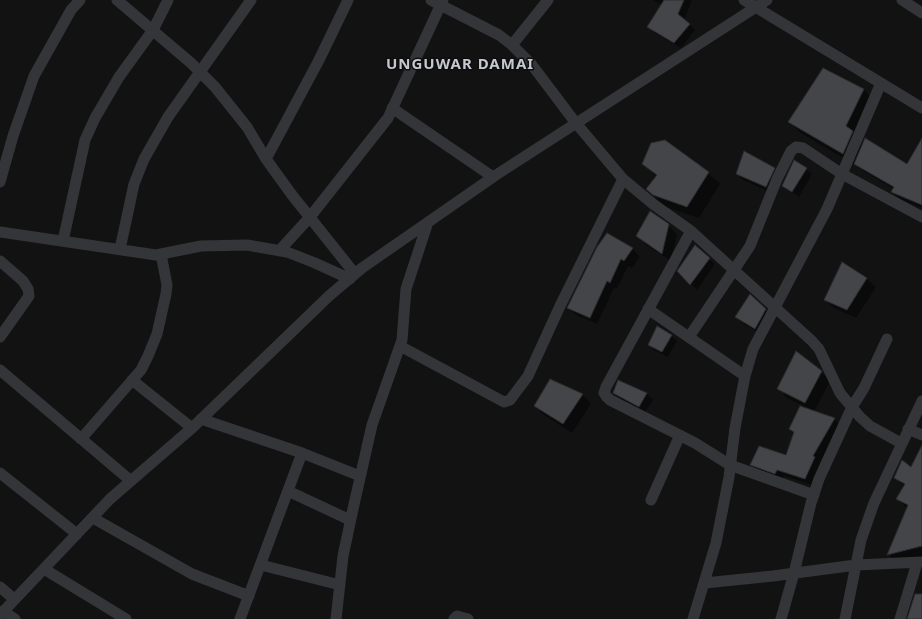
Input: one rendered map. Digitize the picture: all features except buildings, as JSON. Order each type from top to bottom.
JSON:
[{"type":"street","points":[[0,182],[13,136],[34,76],[71,10],[80,0]]},
{"type":"street","points":[[118,0],[216,87],[247,127],[266,159],[352,276]]},
{"type":"street","points":[[63,241],[85,140],[94,118],[119,77],[153,30],[168,0]]},
{"type":"street","points":[[120,249],[134,184],[144,159],[168,117],[201,73],[251,0]]},
{"type":"street","points":[[266,159],[319,60],[348,0]]},
{"type":"street","points":[[431,0],[442,3],[512,44],[532,65],[575,122],[623,179],[653,204],[691,231],[819,349],[840,392],[852,407],[870,426],[901,443]]},
{"type":"street","points":[[512,44],[548,0]]},
{"type":"street","points":[[744,0],[922,108]]},
{"type":"street","points":[[15,619],[2,613],[77,534],[131,481],[192,428],[352,276],[493,177],[575,122],[767,0]]},
{"type":"street","points":[[902,0],[922,13]]},
{"type":"street","points":[[279,251],[310,217],[388,118],[442,3]]},
{"type":"street","points":[[693,619],[716,543],[745,376],[753,349],[827,209],[880,83]]},
{"type":"street","points":[[392,108],[493,177]]},
{"type":"street","points":[[689,337],[750,246],[777,179],[791,151],[796,148],[803,148],[842,174],[922,217]]},
{"type":"street","points":[[400,346],[504,402],[510,400],[528,376],[560,306],[623,179]]},
{"type":"street","points":[[336,619],[350,520],[360,476],[372,425],[400,346],[406,289],[428,222]]},
{"type":"street","points":[[691,231],[604,392],[610,400],[680,435],[730,465],[814,495]]},
{"type":"street","points":[[0,232],[161,254],[202,246],[247,245],[279,251],[315,262],[352,276]]},
{"type":"street","points":[[80,439],[141,370],[148,356],[157,334],[167,285],[161,254]]},
{"type":"street","points":[[0,261],[22,281],[28,289],[29,296],[0,337]]},
{"type":"street","points":[[648,309],[745,376]]},
{"type":"street","points":[[781,619],[814,495],[852,407],[864,388],[888,338]]},
{"type":"street","points":[[0,370],[131,481]]},
{"type":"street","points":[[132,380],[192,428]]},
{"type":"street","points":[[845,619],[861,540],[874,503],[922,400]]},
{"type":"street","points":[[201,419],[302,453],[360,476]]},
{"type":"street","points":[[908,429],[922,435]]},
{"type":"street","points":[[651,500],[680,435]]},
{"type":"street","points":[[240,619],[302,453]]},
{"type":"street","points":[[0,473],[77,534]]},
{"type":"street","points":[[288,491],[350,520]]},
{"type":"street","points":[[93,518],[192,574],[249,596]]},
{"type":"street","points":[[705,583],[856,565],[919,562],[900,619]]},
{"type":"street","points":[[261,565],[340,585]]},
{"type":"street","points":[[44,568],[126,619]]},
{"type":"street","points":[[0,587],[14,599]]},
{"type":"street","points":[[454,619],[457,616],[468,619]]},
{"type":"district","name":"UNGUWAR DAMAI","points":[[460,65]]}]
